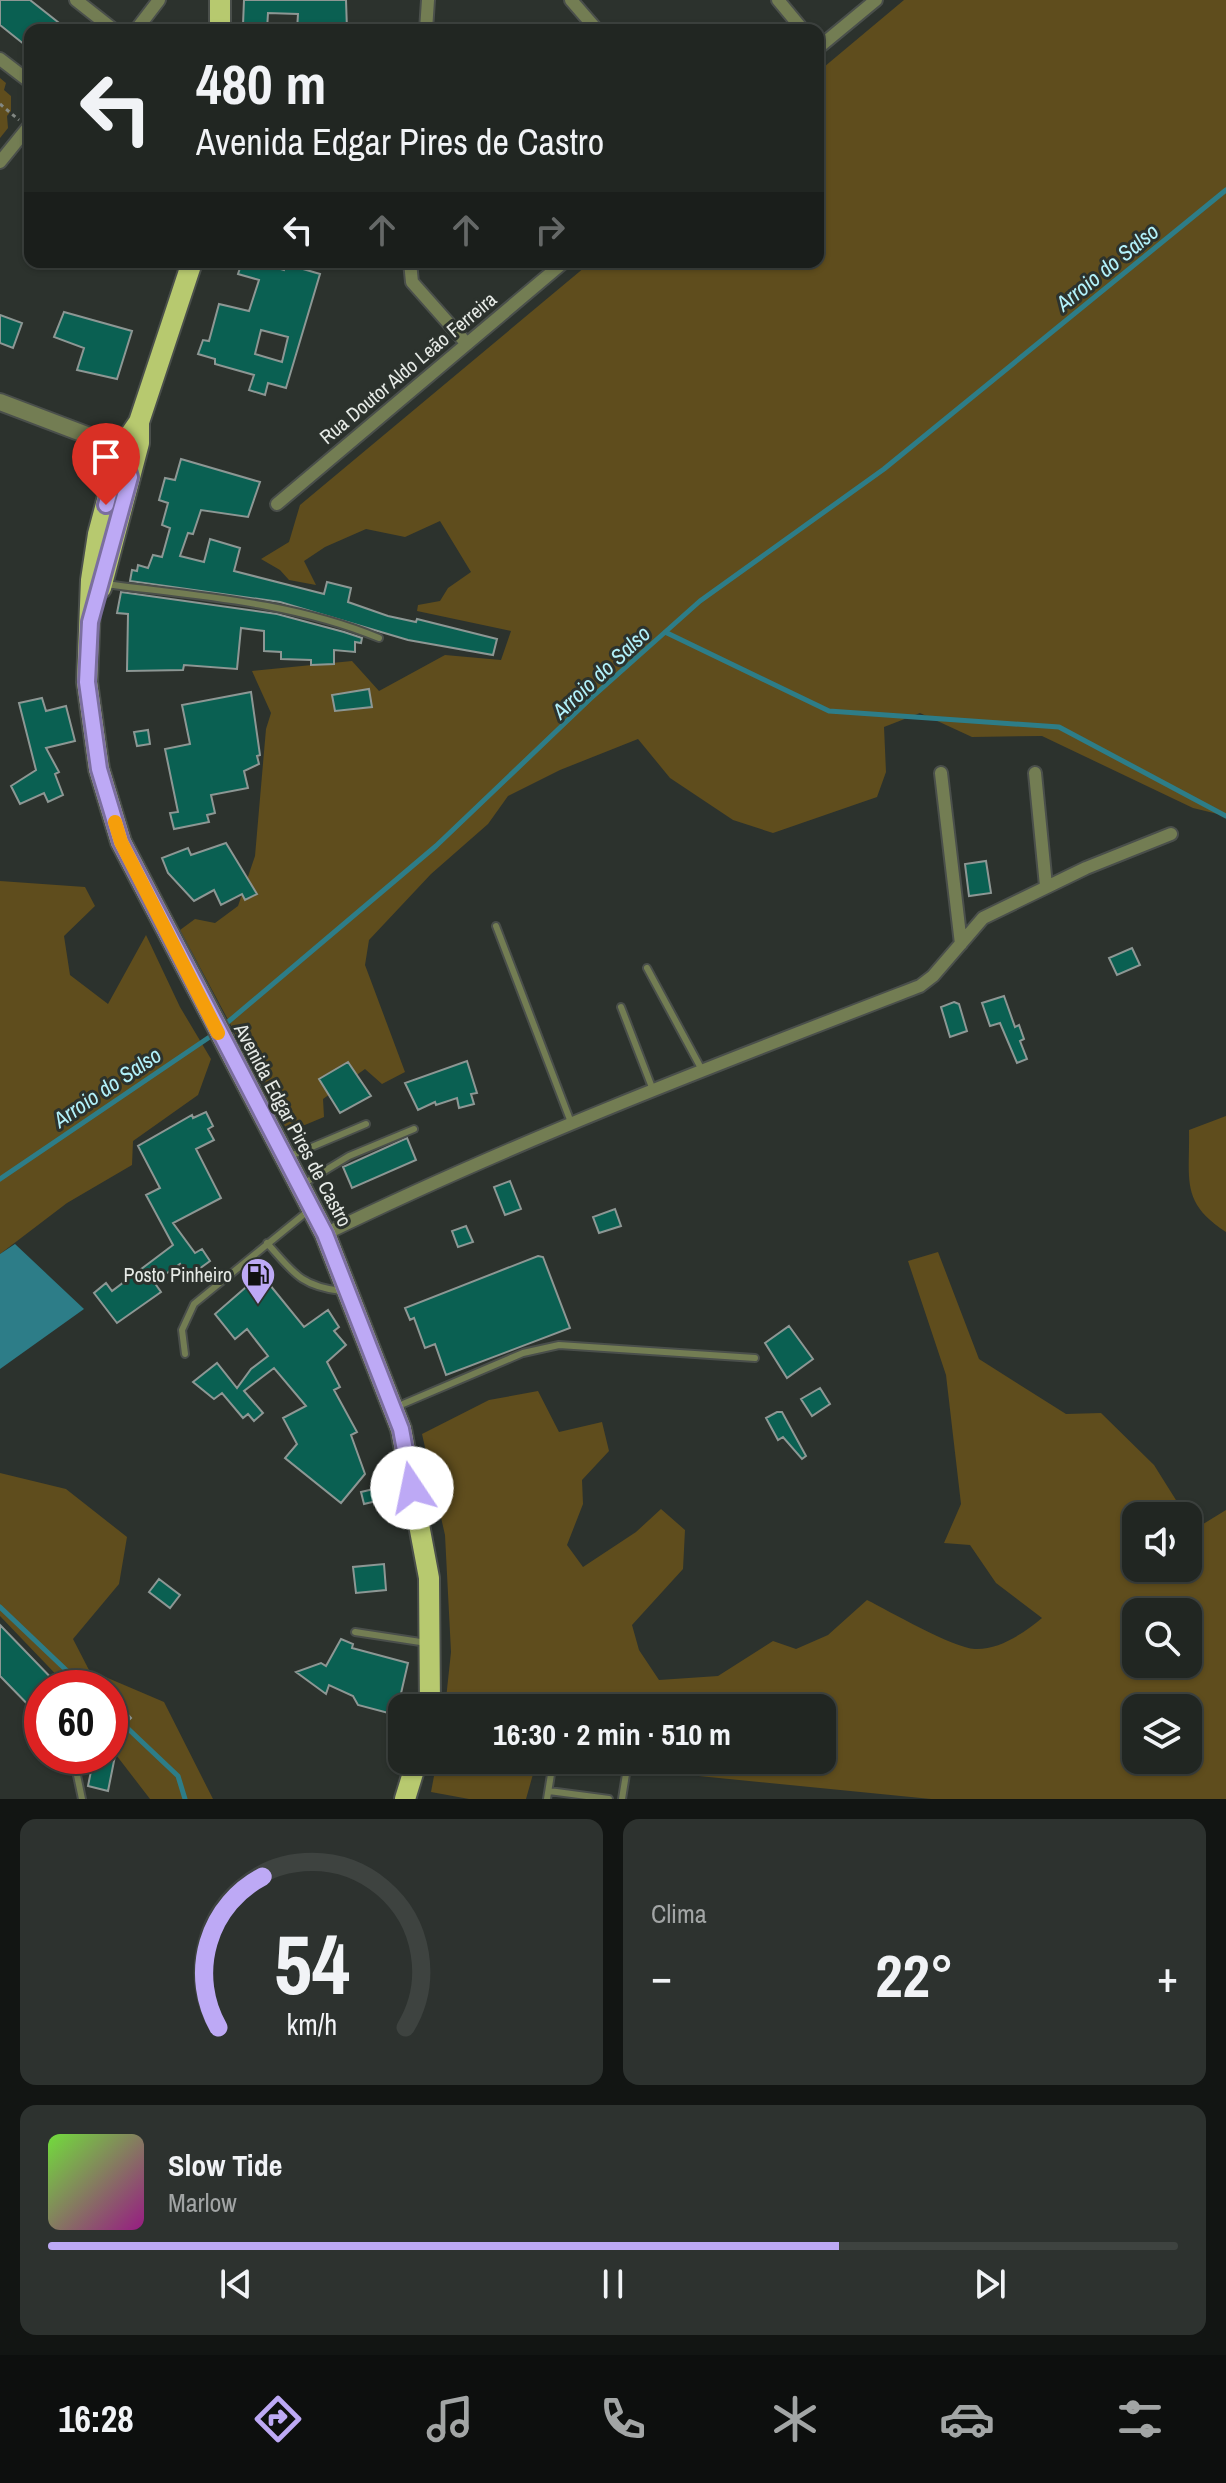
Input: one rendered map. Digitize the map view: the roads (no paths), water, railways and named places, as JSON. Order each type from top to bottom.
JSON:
[{"type":"main road","points":[[220,0],[220,24]]},
{"type":"main road","name":"Avenida Edgar Pires de Castro","points":[[190,268],[139,422],[121,448],[98,534],[91,580],[87,682],[99,769],[121,842],[325,1234],[401,1429],[429,1578],[430,1694]]},
{"type":"main road","name":"Avenida Edgar Pires de Castro","points":[[90,622],[139,443],[139,422]]},
{"type":"main road","points":[[405,1799],[413,1774]]},
{"type":"street","points":[[76,0],[106,24]]},
{"type":"street","points":[[141,24],[159,0]]},
{"type":"street","points":[[426,24],[428,0]]},
{"type":"street","points":[[571,0],[592,24]]},
{"type":"street","points":[[778,0],[798,24]]},
{"type":"street","points":[[824,43],[876,0]]},
{"type":"street","points":[[0,59],[24,77]]},
{"type":"street","points":[[0,162],[24,132]]},
{"type":"street","points":[[411,268],[412,282],[467,344]]},
{"type":"street","name":"Rua Doutor Aldo Leão Ferreira","points":[[277,504],[557,268]]},
{"type":"street","points":[[0,402],[121,448],[130,477]]},
{"type":"street","points":[[941,773],[961,944]]},
{"type":"street","points":[[1035,773],[1046,886]]},
{"type":"street","points":[[325,1234],[389,1202],[702,1071],[920,986],[983,918],[1046,886],[1171,834]]},
{"type":"lane","points":[[103,583],[295,610],[339,621],[379,638]]},
{"type":"lane","points":[[496,926],[572,1126]]},
{"type":"lane","points":[[647,968],[702,1071]]},
{"type":"lane","points":[[621,1007],[654,1092]]},
{"type":"lane","points":[[284,1158],[366,1124]]},
{"type":"lane","points":[[300,1187],[349,1156],[414,1129]]},
{"type":"lane","points":[[185,1354],[182,1330],[194,1304],[311,1208]]},
{"type":"lane","points":[[267,1243],[296,1275],[315,1288],[348,1292]]},
{"type":"lane","points":[[393,1408],[523,1353],[559,1345],[755,1358]]},
{"type":"lane","points":[[355,1632],[430,1644]]},
{"type":"lane","points":[[77,1774],[82,1799]]},
{"type":"lane","points":[[551,1774],[548,1795],[609,1799]]},
{"type":"lane","points":[[622,1799],[626,1774]]},
{"type":"water","points":[[15,1244],[84,1309],[0,1369],[0,1254]]},
{"type":"waterway","name":"Arroio do Salso","points":[[222,1027],[436,846],[590,699],[700,601],[884,469],[1226,190]]},
{"type":"waterway","points":[[665,632],[829,711],[1059,727],[1226,816]]},
{"type":"waterway","name":"Arroio do Salso","points":[[0,1179],[214,1034]]},
{"type":"waterway","points":[[0,1607],[66,1670]]},
{"type":"waterway","points":[[128,1729],[178,1776],[185,1799]]},
{"type":"place","name":"Posto Pinheiro","points":[[258,1306]]}]
